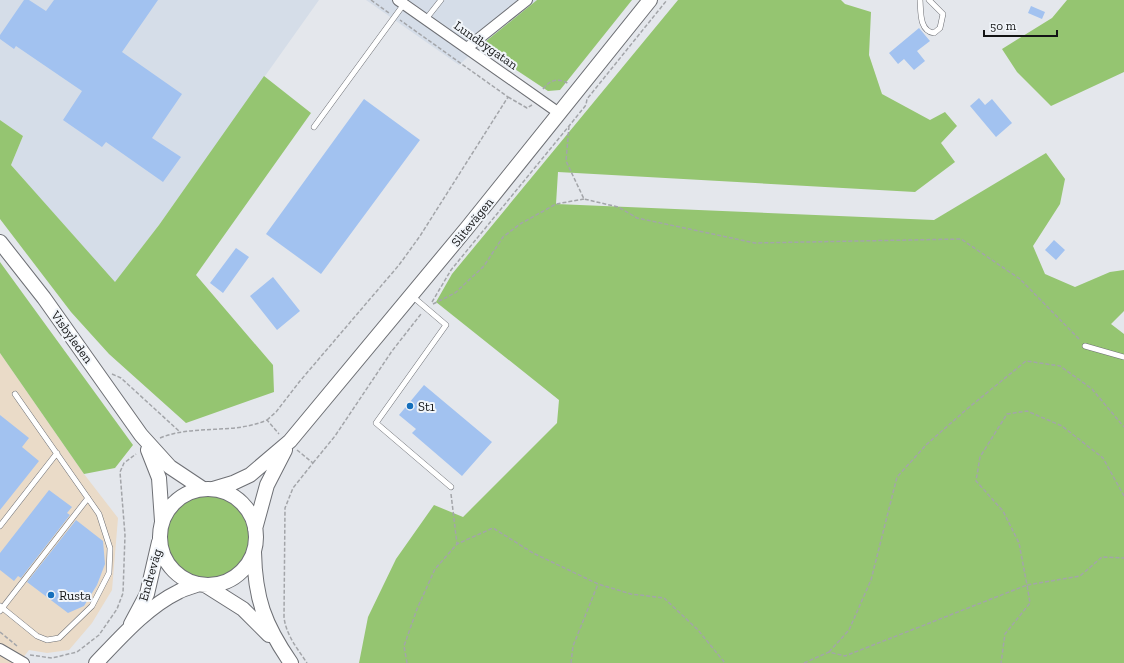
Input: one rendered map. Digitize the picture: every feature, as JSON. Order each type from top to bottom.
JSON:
[{"type":"main road","name":"Slitevägen","points":[[208,489],[234,483],[250,474],[289,442],[412,296],[650,0]]},
{"type":"main road","name":"Visbyleden","points":[[0,242],[100,376],[141,435],[170,467],[208,489]]},
{"type":"main road","name":"Visbyleden","points":[[141,435],[159,478],[162,523]]},
{"type":"main road","name":"Slitevägen","points":[[255,529],[267,485],[289,442]]},
{"type":"main road","points":[[276,642],[243,609],[225,596],[202,584],[184,578],[172,568],[163,554],[160,539],[162,523],[169,509],[180,498],[188,493],[208,489],[228,494],[241,502],[250,514],[255,529],[254,550],[258,599],[276,642],[290,663]]},
{"type":"main road","name":"Endreväg","points":[[127,631],[138,614],[146,594],[160,539]]},
{"type":"main road","points":[[202,584],[221,583],[236,576],[247,565],[254,550]]},
{"type":"main road","name":"Endreväg","points":[[96,663],[127,631],[173,595],[202,584]]},
{"type":"street","points":[[467,48],[527,0]]},
{"type":"street","name":"Lundbygatan","points":[[401,2],[559,113]]},
{"type":"street","points":[[0,650],[28,659]]},
{"type":"street","points":[[0,650],[11,663]]},
{"type":"lane","points":[[426,20],[441,0]]},
{"type":"lane","points":[[920,0],[924,26],[930,32],[934,32],[940,28],[943,14],[929,0]]},
{"type":"lane","points":[[314,127],[395,17],[401,2]]},
{"type":"lane","points":[[412,296],[446,325],[376,423],[451,487]]},
{"type":"lane","points":[[1085,346],[1124,357]]},
{"type":"lane","points":[[15,394],[57,453],[88,498],[99,514],[110,548],[109,574],[92,606],[59,638],[47,640],[37,636],[1,609],[88,498]]},
{"type":"lane","points":[[0,526],[57,453]]},
{"type":"path","points":[[156,440],[180,432],[246,427],[267,420],[276,412],[399,265],[424,230],[508,97],[370,0]]},
{"type":"path","points":[[307,663],[290,638],[285,625],[284,516],[289,494],[299,478],[335,436],[392,351],[435,298],[451,270],[586,105],[587,99],[667,0]]},
{"type":"path","points":[[569,126],[566,161],[584,199]]},
{"type":"path","points":[[426,308],[456,293],[484,266],[503,237],[520,224],[556,204],[584,199],[618,207],[637,218],[755,243],[961,239],[1020,279],[1085,346]]},
{"type":"path","points":[[804,663],[829,652],[849,630],[871,580],[897,477],[927,444],[1009,373],[1026,361],[1060,366],[1092,388],[1124,427]]},
{"type":"path","points":[[100,376],[115,374],[180,432]]},
{"type":"path","points":[[1001,663],[1005,634],[1030,603],[1019,543],[1003,511],[976,481],[980,457],[1007,414],[1027,410],[1062,426],[1103,458],[1124,496]]},
{"type":"path","points":[[267,420],[313,463]]},
{"type":"path","points":[[451,487],[458,544]]},
{"type":"path","points":[[408,663],[404,646],[417,609],[435,569],[458,544],[493,528],[533,553],[598,584],[631,594],[664,598],[698,630],[725,663]]},
{"type":"path","points":[[829,652],[845,656],[1027,585],[1080,576],[1102,557],[1124,558]]},
{"type":"path","points":[[571,663],[573,646],[598,584]]},
{"type":"path","points":[[0,632],[20,649]]},
{"type":"path","points":[[26,653],[28,659]]},
{"type":"shaded area","points":[[0,0],[319,0],[159,225],[115,283],[11,165],[23,136],[0,120]]},
{"type":"shaded area","points":[[366,0],[537,0],[459,65]]},
{"type":"shaded area","points":[[0,353],[84,474],[118,518],[112,590],[92,623],[69,650],[47,653],[29,650],[19,663],[0,663]]},
{"type":"green space","points":[[537,0],[632,0],[560,90],[548,91],[480,46]]},
{"type":"green space","points":[[678,0],[841,0],[845,4],[871,12],[869,55],[882,94],[930,120],[945,112],[957,126],[941,143],[955,162],[915,192],[558,172],[556,204],[934,220],[1046,153],[1065,179],[1060,204],[1033,246],[1045,274],[1075,287],[1110,272],[1124,270],[1124,311],[1111,324],[1124,334],[1124,663],[359,663],[368,617],[396,559],[434,505],[463,517],[557,423],[559,400],[436,302],[452,274]]},
{"type":"green space","points":[[1067,0],[1124,0],[1124,72],[1051,106],[1017,72],[1002,49],[1052,18]]},
{"type":"green space","points":[[264,76],[311,113],[196,275],[273,365],[274,392],[186,423],[109,354],[71,312],[0,219],[0,120],[23,136],[11,165],[115,282],[159,225]]},
{"type":"green space","points":[[0,262],[133,445],[115,468],[84,474],[0,353]]},
{"type":"green space","points":[[199,495],[215,495],[231,502],[242,513],[249,529],[249,545],[246,553],[237,567],[231,572],[215,579],[199,579],[183,572],[172,561],[165,545],[165,529],[172,513],[183,502]]},
{"type":"building","points":[[24,0],[29,0],[46,11],[54,0],[158,0],[122,52],[182,94],[152,138],[181,157],[163,182],[106,142],[102,147],[63,120],[82,91],[16,46],[14,49],[0,39],[0,35]]},
{"type":"building","points":[[1031,6],[1045,12],[1042,19],[1028,13]]},
{"type":"building","points":[[919,28],[930,41],[917,51],[925,61],[914,70],[904,59],[898,64],[889,53]]},
{"type":"building","points":[[979,98],[985,105],[992,99],[1012,123],[996,137],[970,106]]},
{"type":"building","points":[[364,99],[420,140],[321,274],[266,234]]},
{"type":"building","points":[[1054,240],[1065,250],[1056,260],[1045,250]]},
{"type":"building","points":[[236,248],[249,257],[223,293],[210,283]]},
{"type":"building","points":[[273,277],[300,311],[277,330],[250,296]]},
{"type":"building","points":[[424,385],[492,442],[462,476],[412,433],[416,429],[399,415]]},
{"type":"building","points":[[0,415],[29,438],[22,447],[39,461],[0,510]]},
{"type":"building","points":[[49,490],[72,507],[67,513],[70,515],[21,578],[18,576],[14,581],[0,570],[0,553]]},
{"type":"building","points":[[76,520],[103,541],[105,564],[97,585],[84,606],[68,613],[27,582]]},
{"type":"place","name":"St1","points":[[410,406]]},
{"type":"place","name":"Rusta","points":[[51,595]]}]
